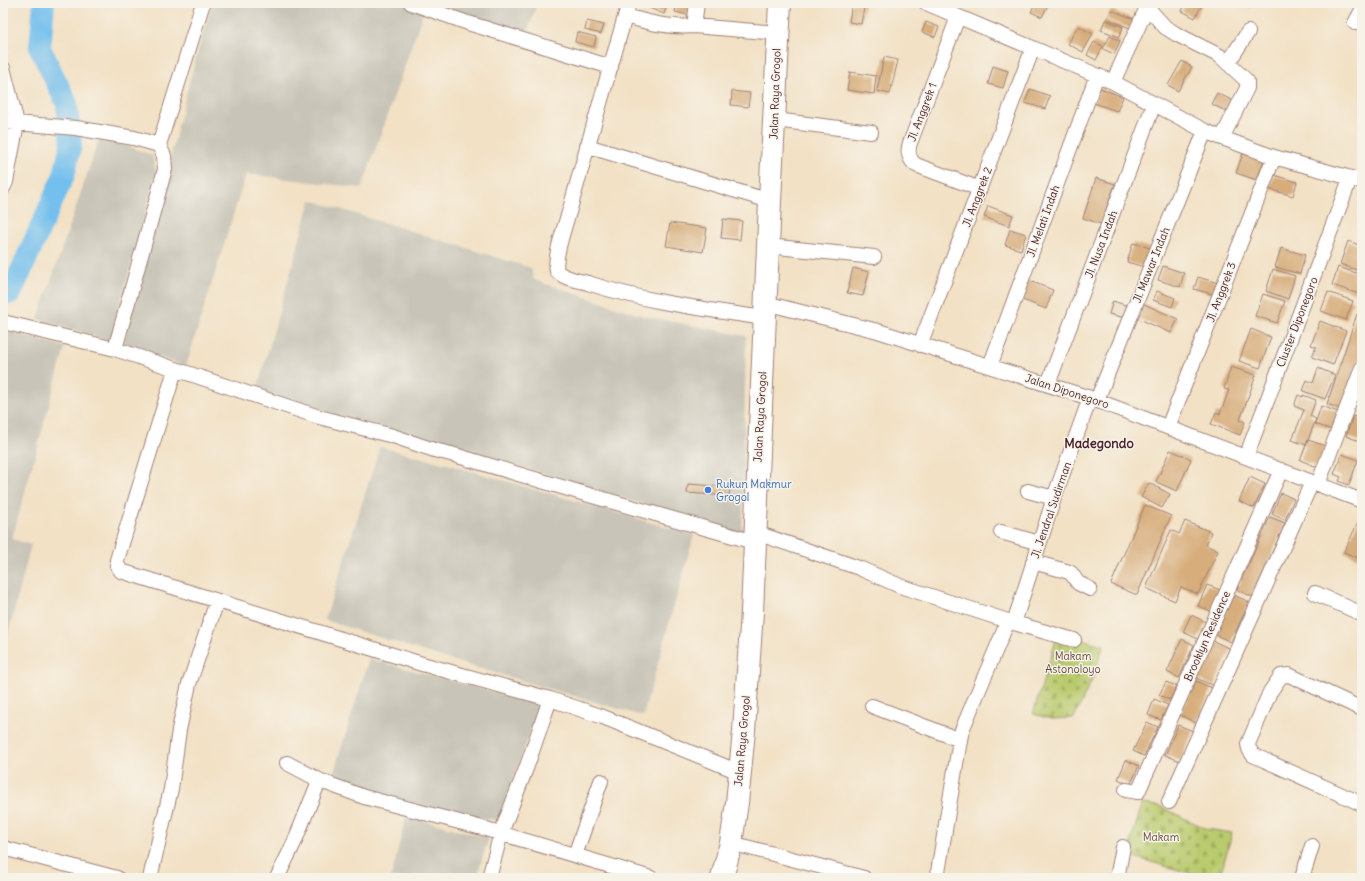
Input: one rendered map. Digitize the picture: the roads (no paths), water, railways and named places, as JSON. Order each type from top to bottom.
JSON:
[{"type":"main road","name":"Jalan Raya Grogol","points":[[722,878],[731,843],[740,772],[752,612],[754,537],[780,3]]},
{"type":"street","points":[[115,349],[165,169],[164,156],[159,145],[203,3]]},
{"type":"street","points":[[411,3],[468,23],[611,67]]},
{"type":"street","points":[[694,26],[697,3]]},
{"type":"street","points":[[926,3],[1113,82],[1205,131],[1222,138],[1274,157],[1362,181]]},
{"type":"street","points":[[1148,5],[1158,21],[1176,34],[1206,48],[1228,63],[1245,78],[1248,84],[1222,138]]},
{"type":"street","points":[[1113,82],[1148,5]]},
{"type":"street","points":[[628,10],[665,26],[694,26],[778,33]]},
{"type":"street","name":"Jalan Diponegoro","points":[[628,10],[587,146],[555,266],[560,274],[613,292],[667,304],[765,311],[865,328],[1094,399],[1362,501]]},
{"type":"street","points":[[1355,23],[1362,10]]},
{"type":"street","name":"Jl. Anggrek 1","points":[[958,17],[910,143],[908,152],[910,160],[916,165],[980,189]]},
{"type":"street","points":[[1228,63],[1248,32]]},
{"type":"street","name":"Jl. Anggrek 2","points":[[920,345],[1033,48]]},
{"type":"street","points":[[3,68],[17,123],[6,182],[3,188]]},
{"type":"street","name":"Jl. Melati Indah","points":[[990,366],[1097,75]]},
{"type":"street","name":"Jl. Nusa Indah","points":[[1048,384],[1154,104]]},
{"type":"street","points":[[775,120],[871,132]]},
{"type":"street","points":[[3,122],[76,128],[134,138],[159,145]]},
{"type":"street","name":"Jl. Mawar Indah","points":[[1094,399],[1205,131]]},
{"type":"street","points":[[587,146],[770,201]]},
{"type":"street","name":"Jl. Anggrek 3","points":[[1168,427],[1274,157]]},
{"type":"street","name":"Cluster Diponegoro","points":[[1246,457],[1348,187]]},
{"type":"street","points":[[768,246],[874,257]]},
{"type":"street","points":[[3,322],[115,349],[318,417],[374,431],[596,497],[754,537],[860,568],[900,586],[1011,622],[1074,640]]},
{"type":"street","points":[[1169,802],[1315,483],[1362,368]]},
{"type":"street","points":[[175,370],[117,560],[117,565],[121,571],[422,664],[550,699],[603,717],[740,772]]},
{"type":"street","name":"Jl. Jendral Sudirman","points":[[937,878],[962,730],[1011,622],[1054,498],[1094,399]]},
{"type":"street","name":"Brooklyn Residence","points":[[1126,790],[1138,792],[1281,470]]},
{"type":"street","points":[[1028,491],[1054,498]]},
{"type":"street","points":[[1001,532],[1039,543]]},
{"type":"street","points":[[1033,562],[1071,573],[1078,583],[1090,589]]},
{"type":"street","points":[[1315,594],[1362,614]]},
{"type":"street","points":[[150,878],[171,789],[179,730],[189,684],[217,601]]},
{"type":"street","points":[[1362,709],[1289,675],[1280,676],[1270,692],[1248,744],[1253,755],[1362,804]]},
{"type":"street","points":[[489,878],[501,833],[527,766],[550,699]]},
{"type":"street","points":[[872,706],[960,740]]},
{"type":"street","points":[[287,763],[321,780],[364,797],[501,833],[651,878]]},
{"type":"street","points":[[277,878],[321,780]]},
{"type":"street","points":[[575,855],[601,781]]},
{"type":"street","points":[[731,843],[864,878]]},
{"type":"street","points":[[1302,878],[1312,846]]},
{"type":"street","points":[[1117,878],[1123,847]]},
{"type":"street","points":[[3,848],[117,878]]},
{"type":"waterway","points":[[3,294],[11,293],[64,175],[71,145],[67,104],[40,48],[44,3]]},
{"type":"place","name":"Rukun Makmur Grogol","points":[[708,490]]},
{"type":"district","name":"Madegondo","points":[[1099,443]]},
{"type":"park label","name":"Makam Astonoloyo","points":[[1073,662]]},
{"type":"park label","name":"Makam","points":[[1161,837]]}]
